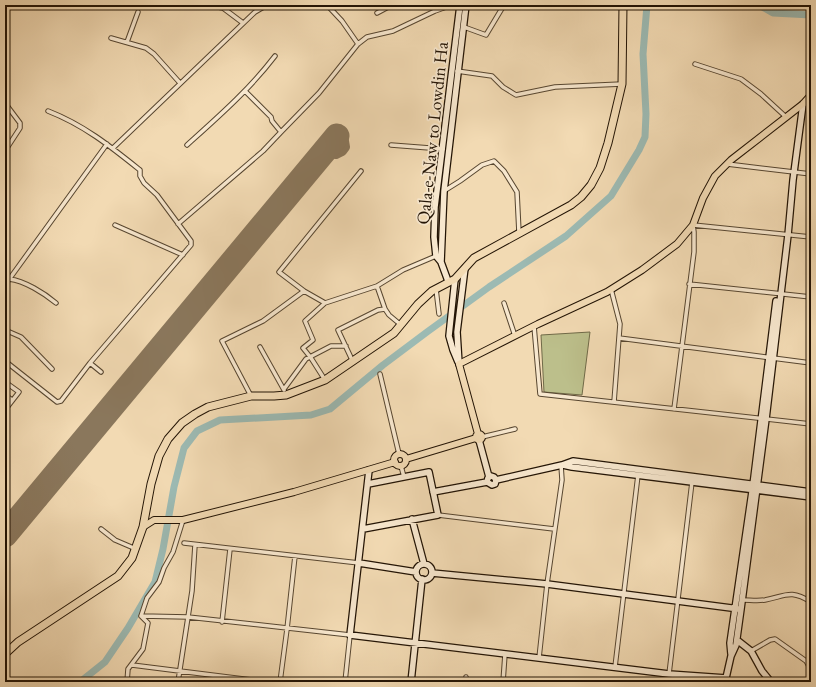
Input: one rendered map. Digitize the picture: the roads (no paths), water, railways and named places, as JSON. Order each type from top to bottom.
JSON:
[{"type":"highway","points":[[5,654],[18,642],[118,576],[132,558],[143,527],[151,484],[159,456],[168,439],[182,423],[208,407],[251,396],[274,396],[325,380],[394,333],[418,304],[436,288],[451,280],[474,258],[519,232],[571,205],[580,198],[591,185],[600,168],[608,143],[622,84],[623,5]]},
{"type":"main road","points":[[406,459],[479,437],[459,364],[611,289],[642,270],[677,244],[693,225],[703,198],[716,176],[727,164],[801,106],[811,95]]},
{"type":"main road","points":[[395,462],[395,458],[399,454],[403,454],[406,459]]},
{"type":"main road","points":[[395,462],[401,466],[405,464],[406,459]]},
{"type":"main road","points":[[143,527],[154,520],[183,520],[288,494],[395,462]]},
{"type":"street","points":[[206,5],[223,8],[243,23]]},
{"type":"street","points":[[113,148],[243,23],[255,12],[266,5]]},
{"type":"street","points":[[327,5],[342,21],[358,44]]},
{"type":"street","points":[[377,13],[392,5]]},
{"type":"street","points":[[178,224],[263,151],[319,93],[358,44],[367,37],[393,31],[435,11],[452,5]]},
{"type":"street","name":"Qala-e-Naw to Lowdin Ha","points":[[441,262],[444,191],[443,149],[460,5]]},
{"type":"street","name":"Qala-e-Naw to Lowdin Ha","points":[[451,280],[436,256],[434,237],[435,207],[444,167],[466,5]]},
{"type":"street","points":[[464,27],[486,36],[504,5]]},
{"type":"street","points":[[128,42],[138,12]]},
{"type":"street","points":[[110,38],[146,48],[154,54],[180,83]]},
{"type":"street","points":[[187,145],[245,91],[275,56]]},
{"type":"street","points":[[694,64],[741,79],[761,94],[786,117]]},
{"type":"street","points":[[452,70],[492,76],[503,87],[516,95],[555,87],[622,84]]},
{"type":"street","points":[[245,91],[271,117],[272,121],[281,132]]},
{"type":"street","points":[[5,103],[20,123],[20,128],[5,151]]},
{"type":"street","points":[[731,656],[730,643],[738,609],[764,419],[801,106]]},
{"type":"street","points":[[5,361],[58,402],[60,401],[90,362],[191,245],[157,195],[144,183],[140,176],[140,170],[113,148],[80,126],[48,111]]},
{"type":"street","points":[[5,285],[96,162],[107,144]]},
{"type":"street","points":[[392,145],[443,149]]},
{"type":"street","points":[[444,191],[482,165],[494,161],[504,171],[517,192],[519,232]]},
{"type":"street","points":[[727,164],[811,174]]},
{"type":"street","points":[[325,303],[304,291],[280,273],[280,270],[360,171]]},
{"type":"street","points":[[115,225],[182,255]]},
{"type":"street","points":[[674,409],[694,252],[693,225],[811,237]]},
{"type":"street","points":[[325,380],[311,358],[302,348],[313,340],[305,322],[325,303],[377,286],[403,270],[436,256]]},
{"type":"street","points":[[459,364],[457,332],[465,268]]},
{"type":"street","points":[[10,279],[17,280],[44,294],[56,303]]},
{"type":"street","points":[[451,280],[454,291],[449,336],[459,364]]},
{"type":"street","points":[[689,284],[811,297]]},
{"type":"street","points":[[377,286],[385,309],[389,315],[401,325]]},
{"type":"street","points":[[436,288],[439,314]]},
{"type":"street","points":[[611,289],[620,324],[614,402]]},
{"type":"street","points":[[251,396],[222,341],[263,321],[304,291]]},
{"type":"street","points":[[504,303],[515,336]]},
{"type":"street","points":[[353,362],[338,332],[339,329],[378,310],[385,309]]},
{"type":"street","points":[[534,326],[540,394],[811,424]]},
{"type":"street","points":[[5,330],[21,337],[52,369]]},
{"type":"street","points":[[619,338],[681,347],[811,362]]},
{"type":"street","points":[[260,347],[285,392],[303,362],[331,346],[346,346]]},
{"type":"street","points":[[90,362],[101,372]]},
{"type":"street","points":[[380,374],[399,454]]},
{"type":"street","points":[[5,382],[19,392],[5,410]]},
{"type":"street","points":[[5,395],[12,400]]},
{"type":"street","points":[[515,429],[479,437],[488,480],[492,485],[495,484],[496,480],[562,465],[638,472],[811,497]]},
{"type":"street","points":[[539,658],[554,529],[562,480],[562,465]]},
{"type":"street","points":[[401,466],[404,477]]},
{"type":"street","points":[[345,682],[369,470]]},
{"type":"street","points":[[368,484],[429,472],[438,515]]},
{"type":"street","points":[[615,667],[638,472]]},
{"type":"street","points":[[669,674],[692,479]]},
{"type":"street","points":[[433,492],[488,480]]},
{"type":"street","points":[[755,488],[811,492]]},
{"type":"street","points":[[141,616],[188,617],[669,674],[726,678],[731,656],[737,640],[738,609],[742,600],[755,488]]},
{"type":"street","points":[[363,530],[438,515],[554,529]]},
{"type":"street","points":[[412,519],[424,564]]},
{"type":"street","points":[[141,616],[147,598],[159,582],[164,568],[173,552],[183,520]]},
{"type":"street","points":[[101,528],[115,540],[136,549]]},
{"type":"street","points":[[184,543],[416,572]]},
{"type":"street","points":[[178,682],[192,591],[195,545]]},
{"type":"street","points":[[222,622],[230,549]]},
{"type":"street","points":[[280,682],[295,556]]},
{"type":"street","points":[[416,572],[419,565],[424,564],[429,566],[432,573]]},
{"type":"street","points":[[416,572],[417,576],[422,579],[429,578],[432,573]]},
{"type":"street","points":[[432,573],[547,584],[738,609]]},
{"type":"street","points":[[411,682],[422,579]]},
{"type":"street","points":[[742,600],[756,601],[787,594],[794,594],[811,602]]},
{"type":"street","points":[[127,682],[128,669],[143,649],[147,635],[148,623],[141,616]]},
{"type":"street","points":[[751,651],[770,640],[775,639],[803,658],[811,670]]},
{"type":"street","points":[[737,640],[751,651],[762,671],[771,682]]},
{"type":"street","points":[[503,682],[505,654]]},
{"type":"street","points":[[132,664],[267,682]]},
{"type":"street","points":[[466,677],[467,682]]},
{"type":"waterway","points":[[80,682],[105,662],[128,628],[155,582],[163,549],[174,487],[184,448],[197,431],[220,420],[311,415],[330,409],[383,365],[427,332],[489,287],[566,236],[611,196],[639,150],[645,137],[646,114],[643,54],[647,5]]},
{"type":"waterway","points":[[759,5],[773,13],[811,15]]}]
